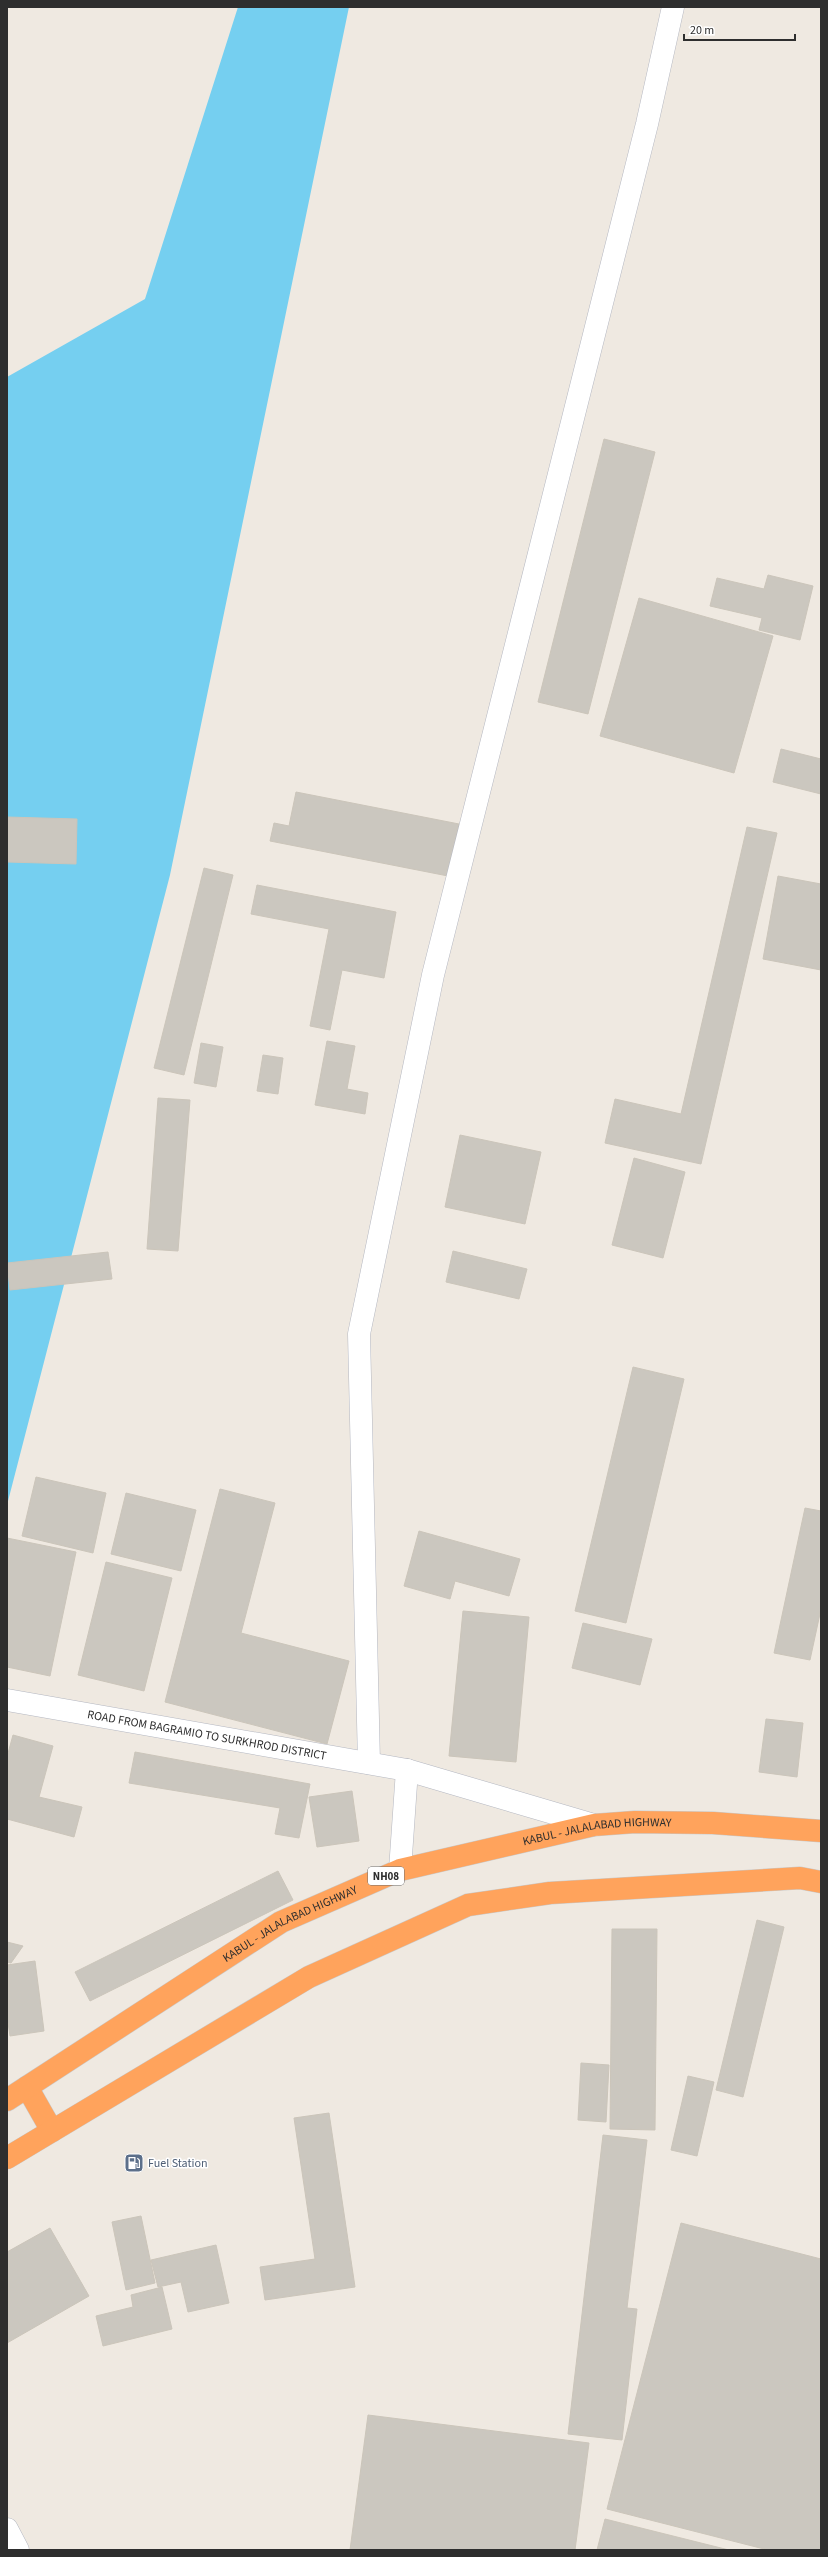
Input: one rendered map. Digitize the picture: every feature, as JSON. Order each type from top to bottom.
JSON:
[{"type":"highway","name":"KABUL - JALALABAD HIGHWAY","points":[[7,2100],[280,1922],[400,1870],[594,1825],[634,1822],[712,1823],[821,1831]]},
{"type":"highway","points":[[7,2158],[309,1977],[468,1905],[550,1893],[800,1878],[821,1882]]},
{"type":"highway","points":[[27,2088],[52,2130]]},
{"type":"street","points":[[369,1763],[359,1334],[433,975],[645,132],[673,7]]},
{"type":"street","name":"ROAD FROM BAGRAMIO TO SURKHROD DISTRICT","points":[[7,1700],[407,1770],[594,1825]]},
{"type":"street","points":[[400,1870],[407,1770]]},
{"type":"street","points":[[7,2529],[18,2550]]},
{"type":"water","points":[[238,7],[349,7],[170,875],[7,1505],[7,377],[145,299]]},
{"type":"building","points":[[604,439],[655,452],[588,714],[538,702]]},
{"type":"building","points":[[768,575],[813,586],[800,640],[759,630],[762,618],[710,606],[717,578],[764,589]]},
{"type":"building","points":[[639,598],[773,636],[734,773],[600,736]]},
{"type":"building","points":[[781,749],[821,759],[821,794],[773,782]]},
{"type":"building","points":[[296,792],[459,824],[448,876],[270,841],[274,823],[289,826]]},
{"type":"building","points":[[7,817],[77,819],[76,864],[7,862]]},
{"type":"building","points":[[747,827],[777,833],[701,1164],[605,1143],[615,1099],[681,1114]]},
{"type":"building","points":[[204,868],[233,875],[184,1075],[154,1068]]},
{"type":"building","points":[[778,876],[821,884],[821,970],[763,959]]},
{"type":"building","points":[[257,885],[396,912],[384,978],[342,970],[330,1030],[310,1026],[329,929],[251,914]]},
{"type":"building","points":[[327,1041],[355,1046],[347,1089],[368,1093],[365,1114],[315,1105]]},
{"type":"building","points":[[201,1043],[223,1047],[216,1087],[194,1083]]},
{"type":"building","points":[[263,1055],[283,1058],[278,1094],[257,1091]]},
{"type":"building","points":[[158,1098],[190,1100],[178,1251],[147,1249]]},
{"type":"building","points":[[460,1135],[541,1152],[525,1224],[445,1207]]},
{"type":"building","points":[[634,1158],[685,1172],[663,1258],[612,1245]]},
{"type":"building","points":[[453,1251],[527,1269],[519,1299],[446,1282]]},
{"type":"building","points":[[108,1252],[112,1279],[10,1290],[7,1263]]},
{"type":"building","points":[[633,1367],[684,1379],[626,1623],[575,1611]]},
{"type":"building","points":[[36,1477],[106,1493],[93,1553],[22,1536]]},
{"type":"building","points":[[220,1489],[275,1503],[241,1633],[349,1661],[327,1744],[165,1702]]},
{"type":"building","points":[[126,1493],[196,1510],[181,1571],[111,1554]]},
{"type":"building","points":[[805,1508],[821,1511],[821,1609],[810,1660],[774,1653]]},
{"type":"building","points":[[419,1531],[520,1559],[509,1596],[455,1581],[450,1599],[404,1586]]},
{"type":"building","points":[[7,1538],[76,1552],[50,1676],[7,1667]]},
{"type":"building","points":[[106,1562],[172,1578],[144,1691],[78,1675]]},
{"type":"building","points":[[463,1611],[529,1617],[516,1762],[449,1756]]},
{"type":"building","points":[[583,1623],[652,1639],[640,1685],[572,1668]]},
{"type":"building","points":[[766,1719],[803,1723],[797,1777],[759,1772]]},
{"type":"building","points":[[13,1735],[53,1746],[39,1797],[82,1807],[74,1837],[7,1819],[7,1757]]},
{"type":"building","points":[[135,1752],[310,1784],[299,1838],[275,1834],[280,1808],[129,1783]]},
{"type":"building","points":[[352,1791],[359,1841],[317,1847],[309,1797]]},
{"type":"building","points":[[278,1871],[293,1900],[90,2001],[75,1972]]},
{"type":"building","points":[[757,1920],[784,1927],[743,2097],[716,2090]]},
{"type":"building","points":[[612,1929],[657,1929],[655,2130],[610,2129]]},
{"type":"building","points":[[7,1942],[23,1946],[11,1963],[7,1962]]},
{"type":"building","points":[[35,1961],[44,2031],[10,2036],[7,2016],[7,1965]]},
{"type":"building","points":[[581,2063],[609,2065],[606,2122],[578,2120]]},
{"type":"building","points":[[688,2076],[714,2082],[697,2156],[671,2150]]},
{"type":"building","points":[[329,2113],[355,2287],[265,2300],[260,2267],[315,2259],[294,2118]]},
{"type":"building","points":[[603,2135],[647,2140],[627,2308],[637,2309],[622,2440],[568,2434]]},
{"type":"building","points":[[141,2216],[155,2283],[126,2290],[112,2222]]},
{"type":"building","points":[[681,2223],[821,2259],[821,2550],[768,2550],[607,2509]]},
{"type":"building","points":[[50,2228],[89,2296],[7,2343],[7,2252]]},
{"type":"building","points":[[216,2245],[229,2303],[188,2312],[181,2282],[158,2287],[151,2260]]},
{"type":"building","points":[[162,2287],[172,2329],[103,2346],[96,2316],[133,2307],[131,2295]]},
{"type":"building","points":[[368,2415],[589,2443],[575,2550],[350,2550]]},
{"type":"building","points":[[605,2519],[729,2550],[597,2550]]},
{"type":"place","name":"Fuel Station","points":[[134,2163]]}]
